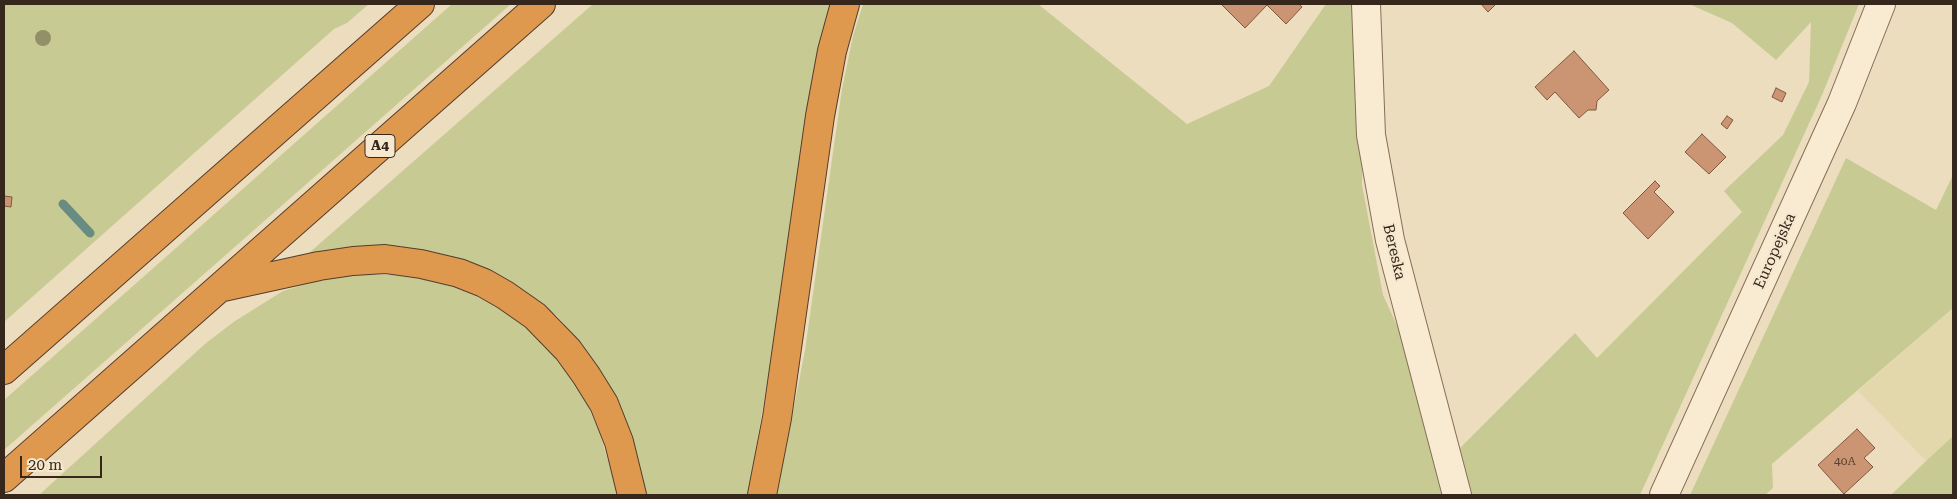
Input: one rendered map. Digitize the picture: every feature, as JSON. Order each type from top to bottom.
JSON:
[{"type":"highway","name":"A4","points":[[4,478],[541,4]]},
{"type":"highway","points":[[762,495],[777,418],[820,116],[832,51],[845,4]]},
{"type":"highway","points":[[4,370],[416,7]]},
{"type":"highway","points":[[220,287],[319,266],[385,259],[421,264],[459,273],[484,283],[535,316],[568,350],[586,375],[604,404],[613,427],[628,473],[632,495]]},
{"type":"street","name":"Bereska","points":[[1366,4],[1371,135],[1390,240],[1457,495]]},
{"type":"street","name":"Europejska","points":[[1664,495],[1842,103],[1881,4]]},
{"type":"shaded area","points":[[1953,308],[1953,436],[1926,461],[1858,391]]},
{"type":"green space","points":[[4,4],[369,4],[347,23],[334,29],[4,322]]},
{"type":"green space","points":[[452,4],[511,4],[4,450],[4,400]]},
{"type":"green space","points":[[593,4],[832,4],[748,495],[644,495],[632,440],[614,394],[580,342],[557,316],[530,295],[502,277],[434,252],[397,246],[354,247],[309,253]]},
{"type":"green space","points":[[863,4],[1038,4],[1187,124],[1269,86],[1326,4],[1356,4],[1363,139],[1362,185],[1383,295],[1411,356],[1448,495],[777,495],[805,350],[842,89],[853,36]]},
{"type":"green space","points":[[1689,4],[1859,4],[1822,95],[1640,495],[1468,495],[1457,451],[1575,333],[1597,358],[1742,212],[1724,191],[1783,135],[1809,82],[1811,22],[1776,60],[1732,23]]},
{"type":"green space","points":[[1846,158],[1936,210],[1953,175],[1953,308],[1772,464],[1773,488],[1765,495],[1690,495]]},
{"type":"green space","points":[[359,274],[393,275],[424,279],[455,287],[487,301],[517,319],[563,364],[586,401],[601,437],[618,495],[39,495],[206,343],[235,321],[283,291],[316,281]]},
{"type":"green space","points":[[1953,436],[1953,495],[1891,495],[1926,461]]},
{"type":"building","points":[[1221,4],[1299,4],[1302,7],[1286,24],[1267,5],[1245,28]]},
{"type":"building","points":[[1481,4],[1496,4],[1488,12]]},
{"type":"building","points":[[1574,51],[1609,90],[1597,101],[1596,110],[1588,110],[1579,118],[1555,92],[1547,100],[1535,87]]},
{"type":"building","points":[[1776,88],[1786,93],[1782,102],[1772,97]]},
{"type":"building","points":[[1727,116],[1733,120],[1727,129],[1721,124]]},
{"type":"building","points":[[1702,134],[1726,157],[1709,174],[1685,152]]},
{"type":"building","points":[[1655,181],[1660,186],[1654,192],[1674,212],[1648,239],[1623,213]]},
{"type":"building","points":[[4,196],[12,197],[11,207],[4,206]]},
{"type":"building","points":[[1857,429],[1875,448],[1864,458],[1873,467],[1844,494],[1818,465]]},
{"type":"waterway","points":[[63,204],[90,233]]}]
